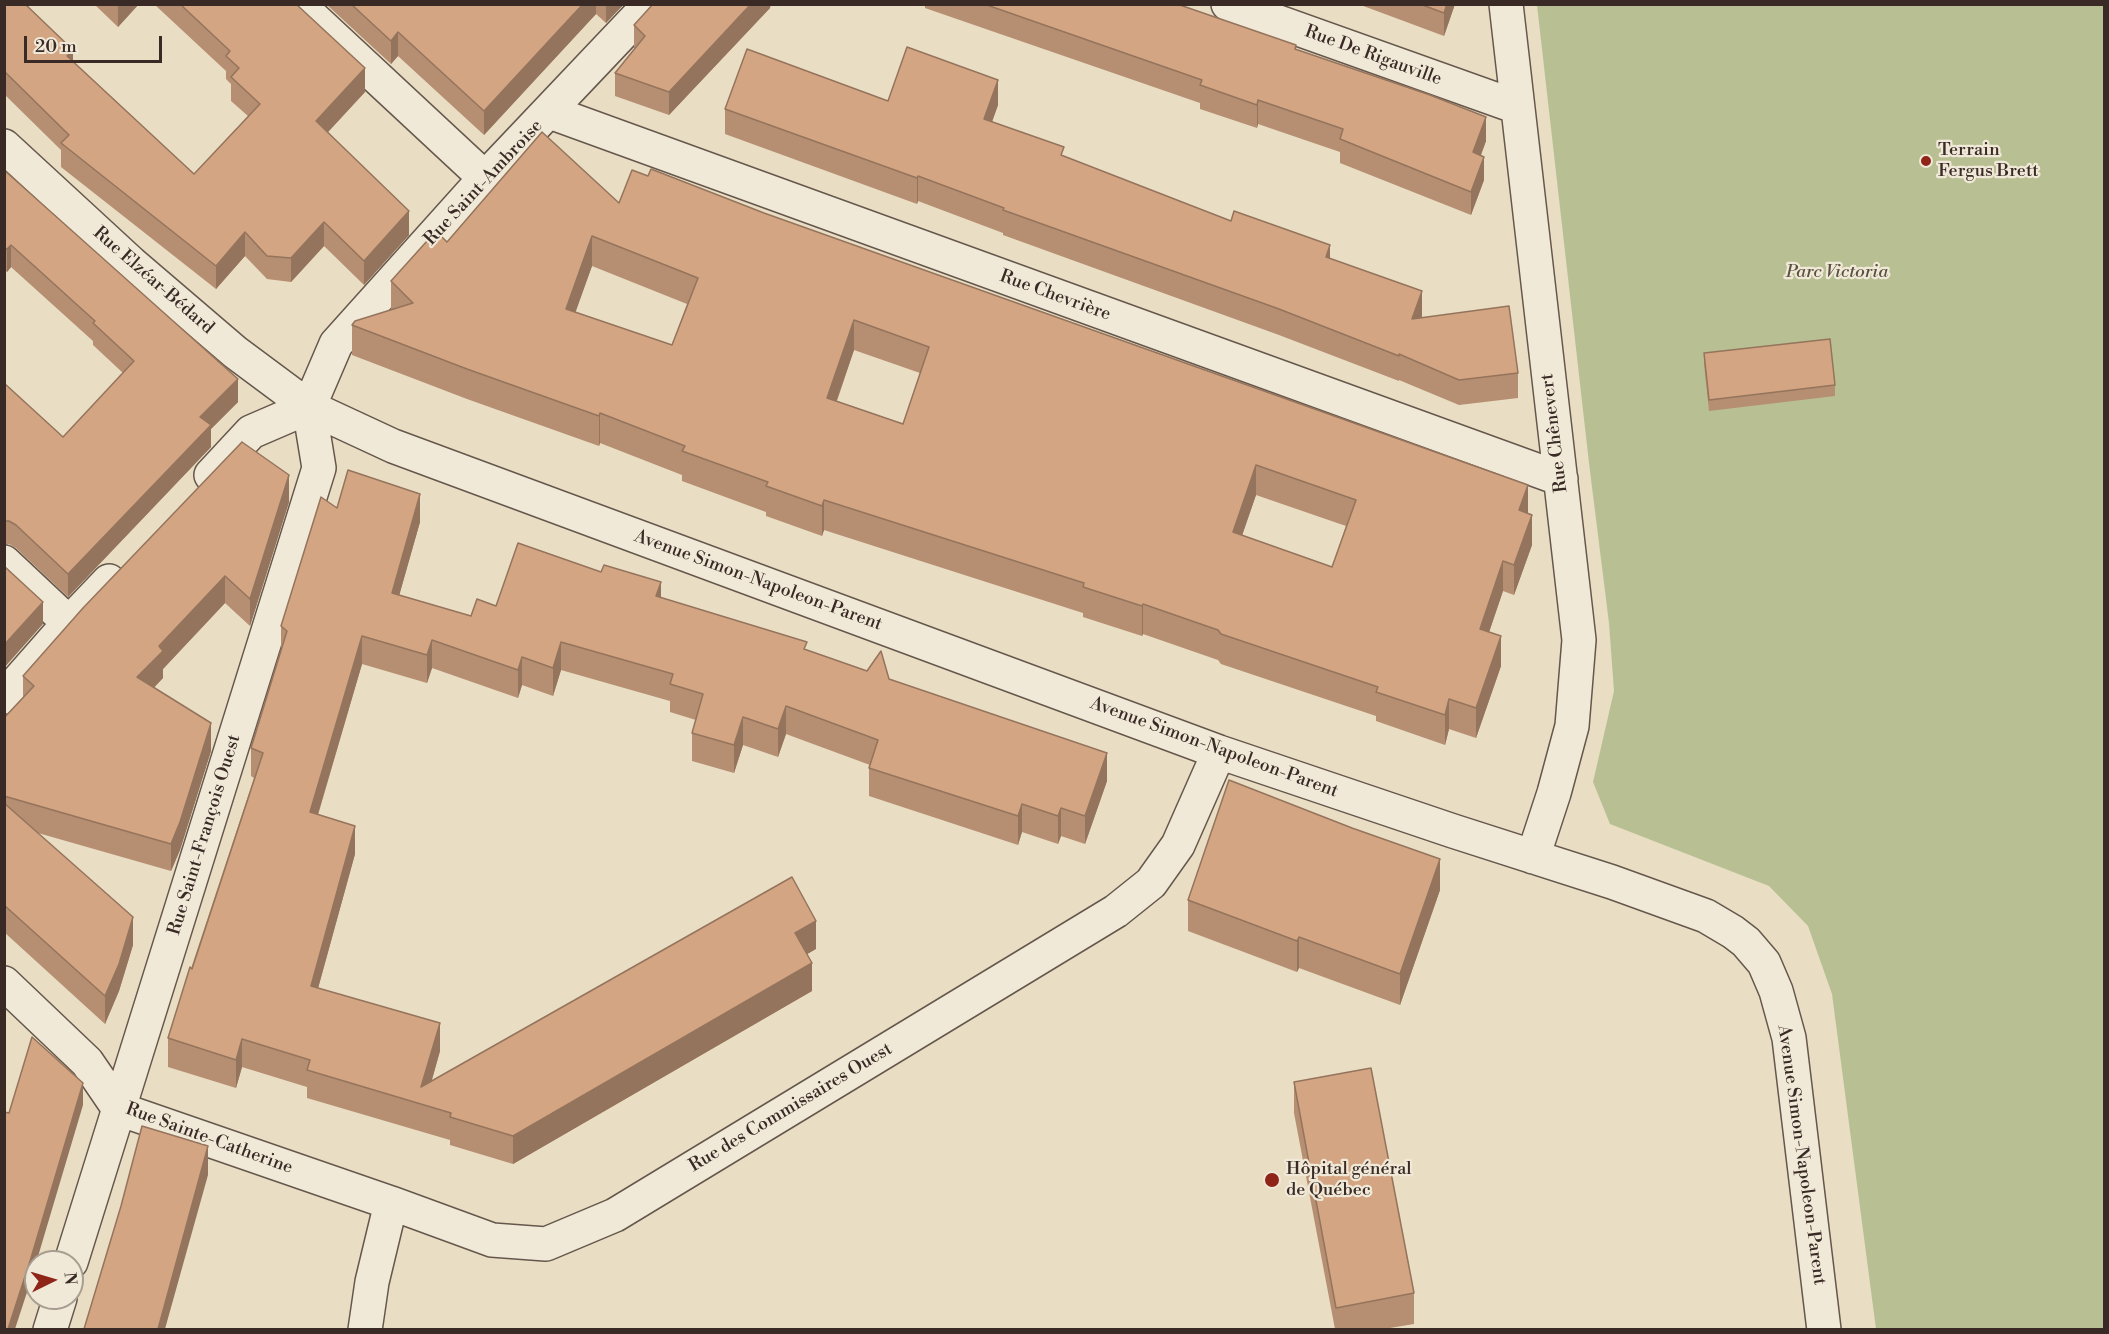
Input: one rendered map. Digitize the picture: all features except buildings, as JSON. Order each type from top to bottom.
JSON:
[{"type":"street","points":[[298,4],[485,178]]},
{"type":"street","name":"Rue Saint-Ambroise","points":[[309,407],[336,344],[485,178],[650,4]]},
{"type":"street","name":"Rue De Rigauville","points":[[1228,4],[1517,107]]},
{"type":"street","name":"Rue Chênevert","points":[[1506,4],[1579,640],[1572,726],[1554,793],[1533,857]]},
{"type":"street","name":"Rue Chevrière","points":[[550,112],[1561,479]]},
{"type":"street","name":"Rue Elzéar-Bédard","points":[[4,146],[156,285],[235,352],[309,407]]},
{"type":"street","points":[[193,493],[251,432],[309,407]]},
{"type":"street","name":"Avenue Simon-Napoleon-Parent","points":[[309,407],[393,447],[1219,752],[1612,882],[1706,916],[1733,932],[1746,942],[1764,963],[1776,992],[1789,1038],[1824,1329]]},
{"type":"street","name":"Rue Saint-François Ouest","points":[[75,1250],[319,468],[309,407]]},
{"type":"street","points":[[4,562],[69,623]]},
{"type":"street","points":[[4,697],[69,623],[127,563]]},
{"type":"street","name":"Rue des Commissaires Ouest","points":[[391,1203],[492,1240],[546,1244],[615,1215],[1116,911],[1151,883],[1178,845],[1219,752]]},
{"type":"street","name":"Rue Sainte-Catherine","points":[[4,983],[87,1062],[119,1109],[391,1203]]},
{"type":"street","points":[[364,1329],[372,1282],[391,1203]]},
{"type":"street","points":[[50,1329],[56,1310]]},
{"type":"green space","name":"Parc Victoria","points":[[1537,5],[2104,5],[2104,1329],[1876,1329],[1832,994],[1808,926],[1769,886],[1610,824],[1593,782],[1614,691],[1609,623]]},
{"type":"place","name":"Terrain Fergus Brett","points":[[1926,161]]},
{"type":"place","name":"Hôpital général de Québec","points":[[1272,1180]]}]
